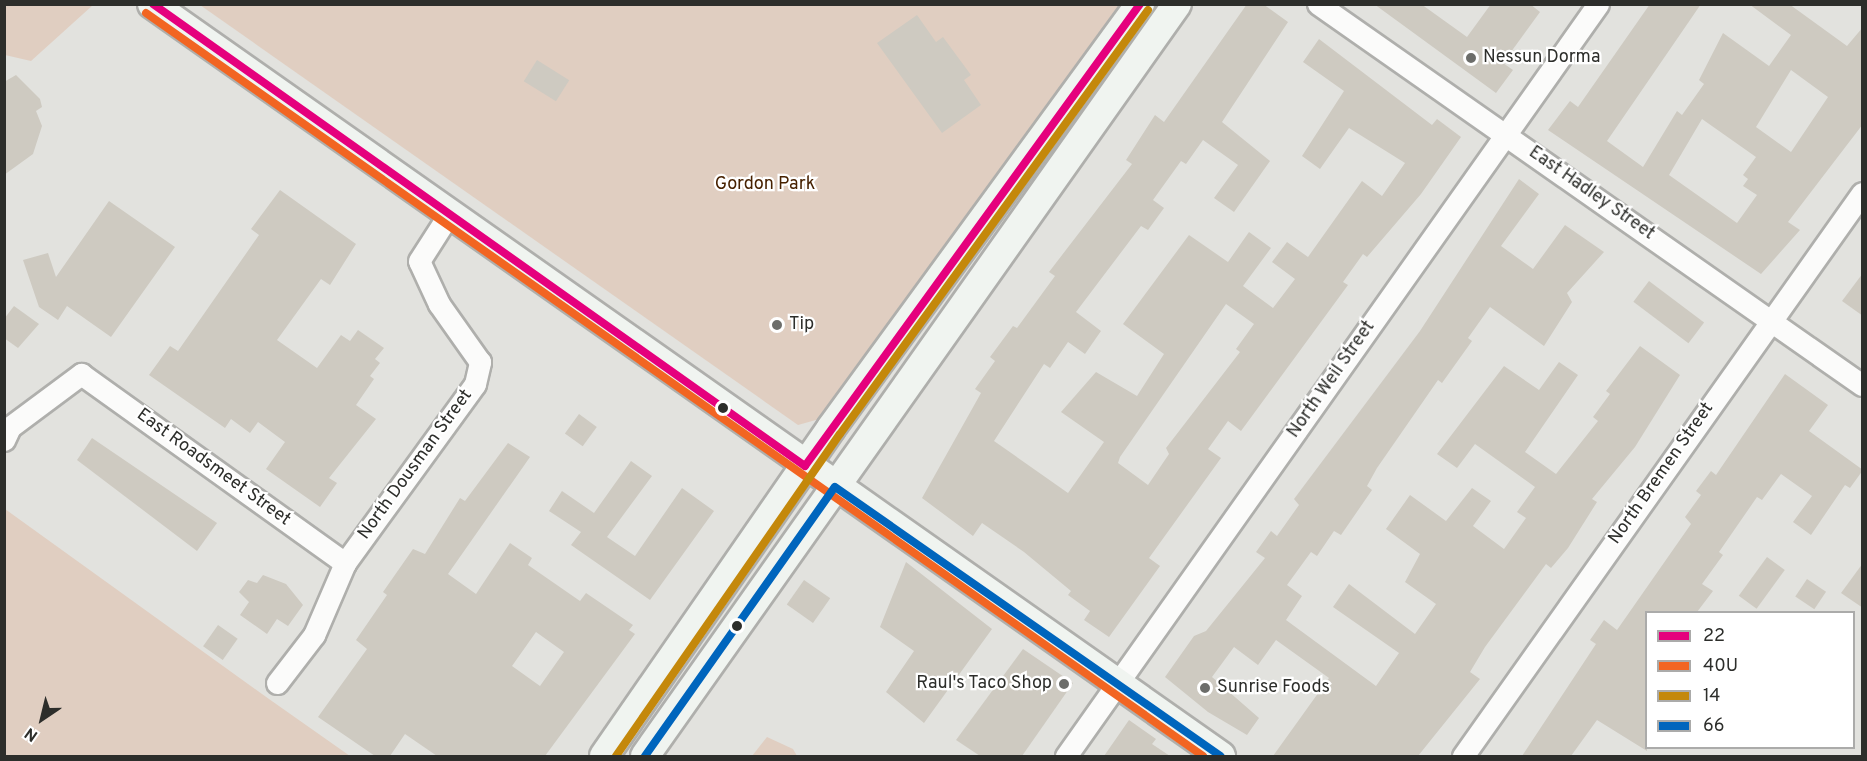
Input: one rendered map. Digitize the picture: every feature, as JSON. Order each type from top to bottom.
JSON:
[{"type":"main road","points":[[152,4],[805,466],[1221,756]]},
{"type":"main road","points":[[604,756],[805,466],[1140,4]]},
{"type":"main road","points":[[645,756],[1177,4]]},
{"type":"street","name":"East Hadley Street","points":[[1318,4],[1863,385]]},
{"type":"street","name":"North Weil Street","points":[[1066,756],[1598,4]]},
{"type":"street","name":"North Bremen Street","points":[[1463,756],[1863,193]]},
{"type":"street","name":"North Dousman Street","points":[[277,683],[314,634],[345,563],[475,384],[480,362],[439,304],[419,261],[449,214]]},
{"type":"street","name":"East Roadsmeet Street","points":[[4,440],[10,427],[81,374],[345,563]]},
{"type":"green space","points":[[5,4],[93,5],[31,61],[5,55]]},
{"type":"green space","name":"Gordon Park","points":[[200,5],[1123,5],[823,418],[798,425]]},
{"type":"green space","points":[[5,509],[269,699],[350,756],[5,756]]},
{"type":"green space","points":[[767,737],[793,749],[797,756],[752,756]]},
{"type":"building","points":[[1247,4],[1263,4],[1288,22],[1222,122],[1270,161],[1234,212],[1214,198],[1238,165],[1203,140],[1186,164],[1181,161],[1153,200],[1164,208],[1148,230],[1141,226],[1076,312],[1101,331],[1085,354],[1068,342],[1050,368],[1044,364],[994,441],[1068,493],[1104,442],[1061,412],[1096,372],[1137,396],[1164,354],[1123,324],[1189,235],[1228,262],[1249,232],[1271,248],[1243,286],[1273,308],[1295,279],[1272,262],[1287,242],[1308,257],[1362,181],[1382,196],[1405,163],[1349,128],[1320,169],[1302,156],[1344,91],[1303,62],[1319,39],[1432,125],[1437,119],[1461,137],[1421,194],[1367,257],[1363,254],[1343,282],[1348,285],[1241,431],[1228,421],[1208,449],[1221,458],[1149,558],[1160,566],[1109,637],[1084,620],[1090,611],[1068,595],[1071,591],[1024,552],[982,523],[973,536],[922,498],[981,393],[975,389],[995,361],[990,357],[1013,326],[1017,328],[1055,276],[1049,272],[1132,164],[1126,160],[1155,115],[1164,122]],"holes":[[[1226,304],[1254,324],[1236,349],[1240,352],[1166,448],[1169,454],[1148,485],[1118,463]]]},
{"type":"building","points":[[1374,4],[1421,4],[1467,37],[1491,4],[1530,4],[1540,12],[1503,63],[1513,70],[1496,93]]},
{"type":"building","points":[[1650,4],[1701,4],[1607,141],[1643,167],[1677,111],[1682,115],[1704,84],[1699,80],[1723,33],[1769,66],[1791,35],[1749,4],[1789,4],[1847,46],[1863,27],[1863,124],[1788,222],[1800,230],[1761,274],[1548,130],[1570,101],[1578,107]],"holes":[[[1791,70],[1828,97],[1791,152],[1756,127]],[[1702,119],[1756,157],[1743,175],[1748,179],[1743,186],[1757,195],[1737,223],[1669,175]]]},
{"type":"building","points":[[917,15],[936,42],[943,37],[971,75],[964,80],[981,105],[942,133],[877,43]]},
{"type":"building","points":[[537,60],[569,80],[556,101],[524,81]]},
{"type":"building","points":[[16,75],[40,99],[42,107],[36,111],[42,126],[33,154],[4,175],[4,82]]},
{"type":"building","points":[[1519,179],[1539,194],[1501,246],[1533,269],[1565,225],[1604,252],[1567,293],[1572,302],[1544,346],[1490,307],[1468,338],[1472,341],[1442,383],[1438,380],[1377,468],[1367,486],[1372,490],[1341,535],[1334,531],[1317,556],[1311,552],[1287,585],[1302,596],[1286,620],[1376,686],[1399,653],[1333,607],[1349,584],[1415,634],[1436,604],[1405,582],[1420,554],[1386,529],[1410,495],[1446,521],[1472,488],[1491,501],[1473,526],[1504,549],[1526,518],[1517,512],[1535,487],[1475,444],[1457,468],[1437,454],[1504,366],[1539,390],[1559,362],[1578,375],[1525,452],[1556,474],[1598,421],[1593,417],[1610,394],[1606,391],[1640,346],[1680,375],[1635,447],[1592,499],[1597,502],[1568,548],[1551,568],[1546,564],[1485,647],[1470,672],[1480,679],[1418,756],[1273,756],[1329,678],[1276,640],[1258,665],[1234,647],[1212,677],[1259,718],[1247,735],[1208,712],[1165,677],[1194,636],[1206,631],[1265,558],[1256,552],[1271,531],[1277,536],[1299,505],[1294,499],[1420,331]]},
{"type":"building","points":[[280,190],[356,244],[330,285],[321,279],[277,340],[317,368],[341,335],[350,341],[358,330],[384,348],[375,359],[380,363],[370,376],[374,379],[356,405],[376,419],[329,478],[337,483],[320,507],[266,469],[285,442],[258,422],[250,433],[231,419],[225,428],[149,375],[170,346],[178,351],[259,235],[251,229]]},
{"type":"building","points":[[109,201],[175,247],[111,337],[67,306],[58,320],[39,307],[23,260],[48,253],[56,277]]},
{"type":"building","points":[[1863,273],[1863,316],[1842,301]]},
{"type":"building","points":[[1649,281],[1704,323],[1688,343],[1633,302]]},
{"type":"building","points":[[14,306],[39,324],[18,348],[4,338],[4,319]]},
{"type":"building","points":[[1785,374],[1828,405],[1809,431],[1863,470],[1850,488],[1845,485],[1811,535],[1793,522],[1812,496],[1781,474],[1762,500],[1757,497],[1719,552],[1723,555],[1702,584],[1713,591],[1698,611],[1645,611],[1645,749],[1647,751],[1597,720],[1571,756],[1522,756],[1596,644],[1590,640],[1604,620],[1617,630],[1691,524],[1685,517],[1701,495],[1696,491],[1711,471],[1716,475]]},
{"type":"building","points":[[579,414],[597,427],[583,446],[565,433]]},
{"type":"building","points":[[92,438],[217,523],[197,551],[77,460]]},
{"type":"building","points":[[508,443],[530,457],[448,574],[476,594],[510,543],[532,558],[528,565],[580,601],[586,593],[633,625],[629,630],[635,634],[545,756],[437,756],[405,734],[390,756],[375,756],[318,717],[367,649],[356,640],[387,595],[383,592],[413,549],[425,554],[460,498],[465,501]],"holes":[[[536,632],[564,652],[540,686],[512,666]]]},
{"type":"building","points":[[631,461],[652,476],[607,537],[635,556],[682,488],[714,511],[650,600],[571,545],[581,532],[549,511],[562,491],[594,513]]},
{"type":"building","points":[[1767,557],[1785,570],[1757,609],[1739,596]]},
{"type":"building","points":[[906,562],[992,629],[924,723],[886,692],[914,651],[880,627]]},
{"type":"building","points":[[1863,563],[1863,608],[1841,593]]},
{"type":"building","points":[[263,575],[286,584],[303,605],[288,626],[277,619],[267,634],[240,615],[249,602],[239,592],[248,580],[257,583]]},
{"type":"building","points":[[1807,579],[1826,592],[1814,609],[1795,596]]},
{"type":"building","points":[[804,580],[830,598],[813,623],[787,605]]},
{"type":"building","points":[[218,625],[238,639],[223,660],[203,646]]},
{"type":"building","points":[[1023,649],[1073,683],[1022,756],[980,756],[956,740]]},
{"type":"building","points":[[1129,720],[1156,739],[1152,744],[1170,756],[1104,756]]},
{"type":"transit line","name":"22","points":[[153,4],[805,466]]},
{"type":"transit line","name":"22","points":[[805,466],[1140,4]]},
{"type":"transit line","name":"14","points":[[616,756],[840,434],[1148,10]]},
{"type":"transit line","name":"40U","points":[[146,13],[1203,756]]},
{"type":"transit line","name":"66","points":[[645,756],[835,487],[1221,756]]},
{"type":"place","name":"Nessun Dorma","points":[[1471,58]]},
{"type":"place","name":"Tip","points":[[777,325]]},
{"type":"place","name":"Raul's Taco Shop","points":[[1064,684]]},
{"type":"place","name":"Sunrise Foods","points":[[1205,688]]}]
